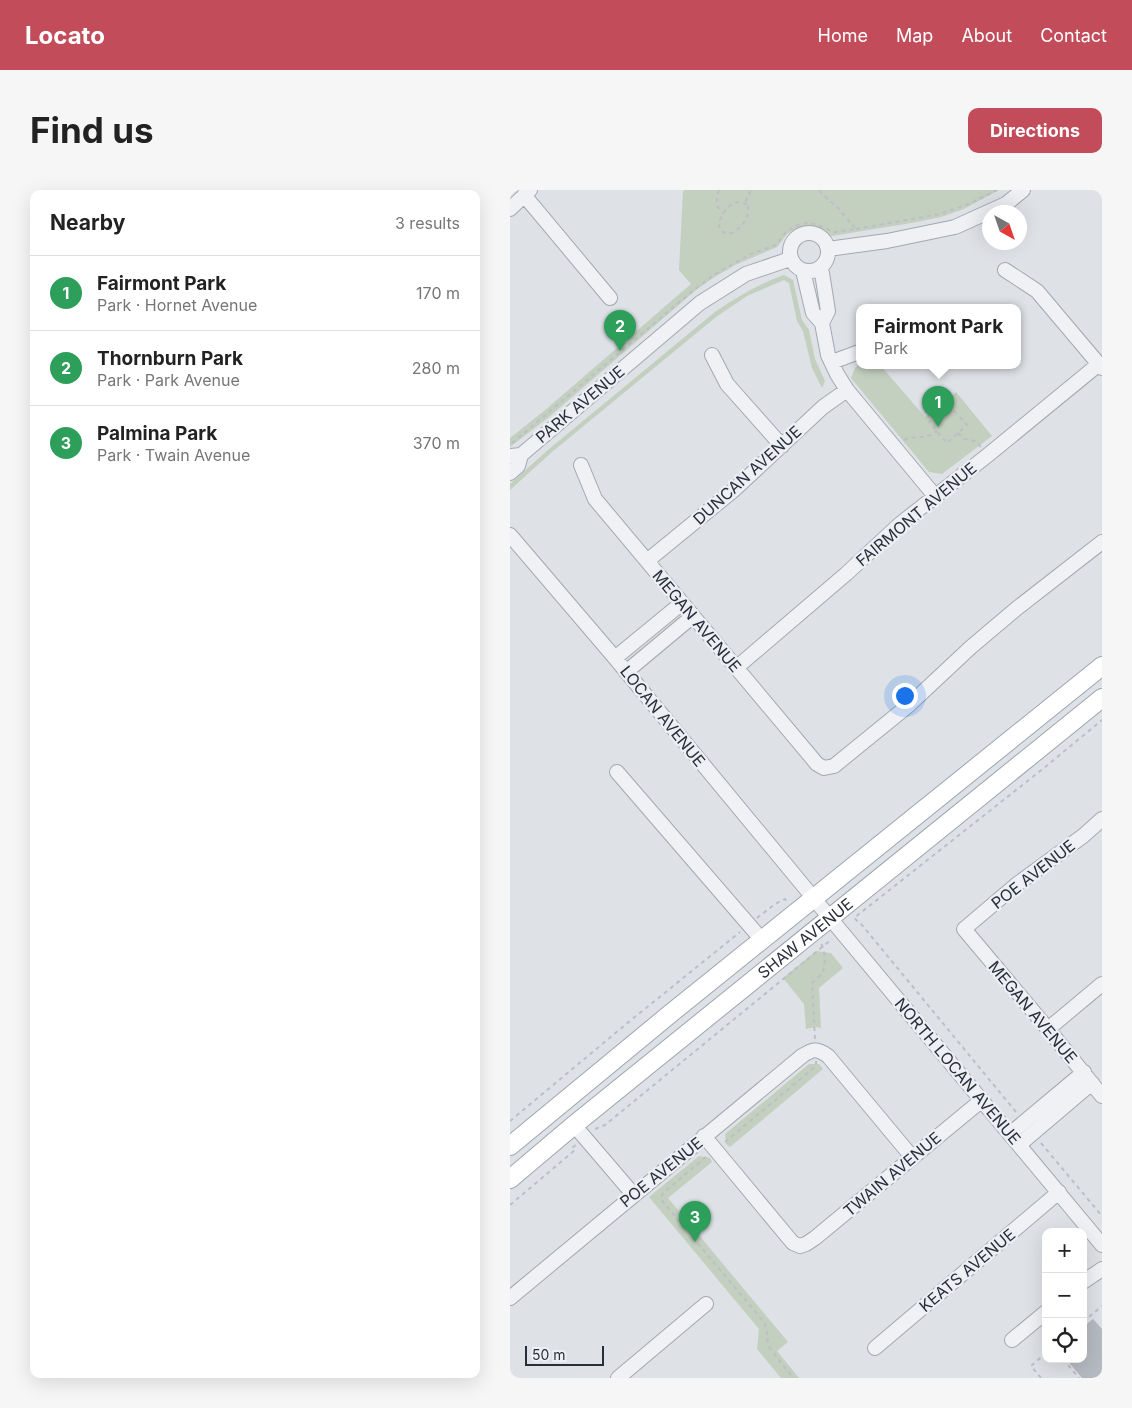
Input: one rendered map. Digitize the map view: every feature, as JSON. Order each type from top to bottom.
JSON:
[{"type":"main road","name":"SHAW AVENUE","points":[[510,1146],[670,1014],[1102,666]]},
{"type":"main road","name":"SHAW AVENUE","points":[[510,1179],[580,1131],[830,918],[1102,698]]},
{"type":"main road","points":[[580,1131],[572,1120],[572,1113],[575,1108],[642,1050],[653,1039],[670,1014]]},
{"type":"street","points":[[828,249],[955,227],[1006,204],[1023,190]]},
{"type":"street","points":[[510,209],[527,192],[610,298]]},
{"type":"street","points":[[804,233],[817,234],[826,243],[828,249],[826,260],[819,268],[812,271],[799,269],[790,259],[789,252],[793,240],[804,233]]},
{"type":"street","name":"PARK AVENUE","points":[[510,473],[518,466],[516,456],[700,303],[746,274],[790,259]]},
{"type":"street","points":[[819,268],[826,292],[828,311],[822,324]]},
{"type":"street","points":[[1005,270],[1037,291],[1100,366]]},
{"type":"street","points":[[805,271],[804,275],[813,313],[822,324],[828,355],[847,390],[935,496]]},
{"type":"street","points":[[808,296],[826,292]]},
{"type":"street","points":[[832,362],[856,353]]},
{"type":"street","points":[[712,355],[727,384],[782,446]]},
{"type":"street","name":"FAIRMONT AVENUE","points":[[736,668],[846,574],[900,524],[1100,366]]},
{"type":"street","name":"DUNCAN AVENUE","points":[[647,561],[735,489],[824,406],[847,390]]},
{"type":"street","name":"MEGAN AVENUE","points":[[581,465],[595,499],[817,764],[824,768],[834,766],[871,736],[1016,609],[1102,542]]},
{"type":"street","name":"LOCAN AVENUE","points":[[510,535],[615,658],[814,899]]},
{"type":"street","points":[[615,658],[682,604]]},
{"type":"street","points":[[626,672],[693,616]]},
{"type":"street","points":[[643,636],[654,648]]},
{"type":"street","points":[[617,772],[762,940]]},
{"type":"street","name":"POE AVENUE","points":[[964,929],[1016,885],[1083,836],[1102,819]]},
{"type":"street","name":"NORTH LOCAN AVENUE","points":[[814,899],[1102,1245]]},
{"type":"street","name":"MEGAN AVENUE","points":[[964,929],[1102,1096]]},
{"type":"street","points":[[1048,1029],[1102,984]]},
{"type":"street","name":"POE AVENUE","points":[[510,1298],[633,1194],[802,1056],[811,1050],[815,1050]]},
{"type":"street","points":[[815,1050],[828,1056],[912,1157]]},
{"type":"street","points":[[1015,1139],[1088,1078]]},
{"type":"street","name":"TWAIN AVENUE","points":[[716,1150],[793,1243],[800,1246],[815,1238],[982,1100]]},
{"type":"street","points":[[580,1131],[633,1194]]},
{"type":"street","points":[[704,1136],[716,1150]]},
{"type":"street","name":"KEATS AVENUE","points":[[875,1348],[1059,1192]]},
{"type":"street","points":[[1087,1279],[1102,1269]]},
{"type":"street","points":[[618,1378],[706,1304]]},
{"type":"street","points":[[1012,1340],[1042,1315]]},
{"type":"path","points":[[720,190],[717,202],[718,207],[723,213]]},
{"type":"path","points":[[747,204],[738,202],[730,206],[723,213],[719,224],[720,229],[729,233],[736,231],[745,221],[749,209],[746,201],[751,190]]},
{"type":"path","points":[[856,229],[940,214],[969,204],[997,190]]},
{"type":"path","points":[[950,405],[967,425],[947,443],[937,431],[929,422],[950,405]]},
{"type":"path","points":[[895,448],[913,436],[922,438],[930,436],[937,431]]},
{"type":"path","points":[[958,433],[964,439],[975,441],[988,455]]},
{"type":"path","points":[[1018,1116],[862,925],[854,918],[1102,720]]},
{"type":"path","points":[[510,1205],[576,1150],[573,1148],[580,1131],[595,1129],[605,1125],[824,947],[823,971],[812,983],[816,1066],[663,1193],[661,1198],[764,1322],[767,1328],[769,1347],[793,1378]]},
{"type":"path","points":[[1039,1141],[1102,1216]]},
{"type":"path","points":[[1087,1319],[1102,1306]]},
{"type":"path","points":[[1041,1378],[1031,1366],[1042,1356]]},
{"type":"path","points":[[1066,1363],[1079,1378]]},
{"type":"green space","points":[[999,190],[964,209],[941,217],[917,222],[832,236],[813,227],[804,226],[797,228],[787,234],[777,247],[735,265],[696,290],[549,417],[510,447],[510,438],[691,284],[679,270],[683,191]]},
{"type":"green space","points":[[784,275],[793,280],[802,320],[809,330],[815,359],[825,381],[822,388],[812,368],[803,331],[797,321],[789,283],[784,280],[747,296],[716,317],[552,452],[510,490],[510,484],[549,449],[715,312],[748,291]]},
{"type":"green space","points":[[855,368],[884,369],[925,417],[956,392],[992,436],[942,474],[929,472],[851,378]]},
{"type":"green space","points":[[816,951],[831,953],[843,968],[819,988],[821,1028],[806,1029],[804,1004],[783,978]]},
{"type":"green space","points":[[809,1064],[819,1064],[823,1069],[730,1147],[726,1144],[725,1134]]},
{"type":"green space","points":[[699,1156],[710,1158],[712,1162],[668,1198],[788,1342],[777,1351],[799,1378],[781,1378],[757,1349],[759,1329],[649,1197]]},
{"type":"building","points":[[1093,1319],[1102,1329],[1102,1378],[1082,1378],[1069,1363],[1087,1363],[1087,1324]]},
{"type":"place","name":"Thornburn Park","points":[[620,351]]},
{"type":"place","name":"Fairmont Park","points":[[938,427]]},
{"type":"place","name":"Palmina Park","points":[[695,1242]]}]
